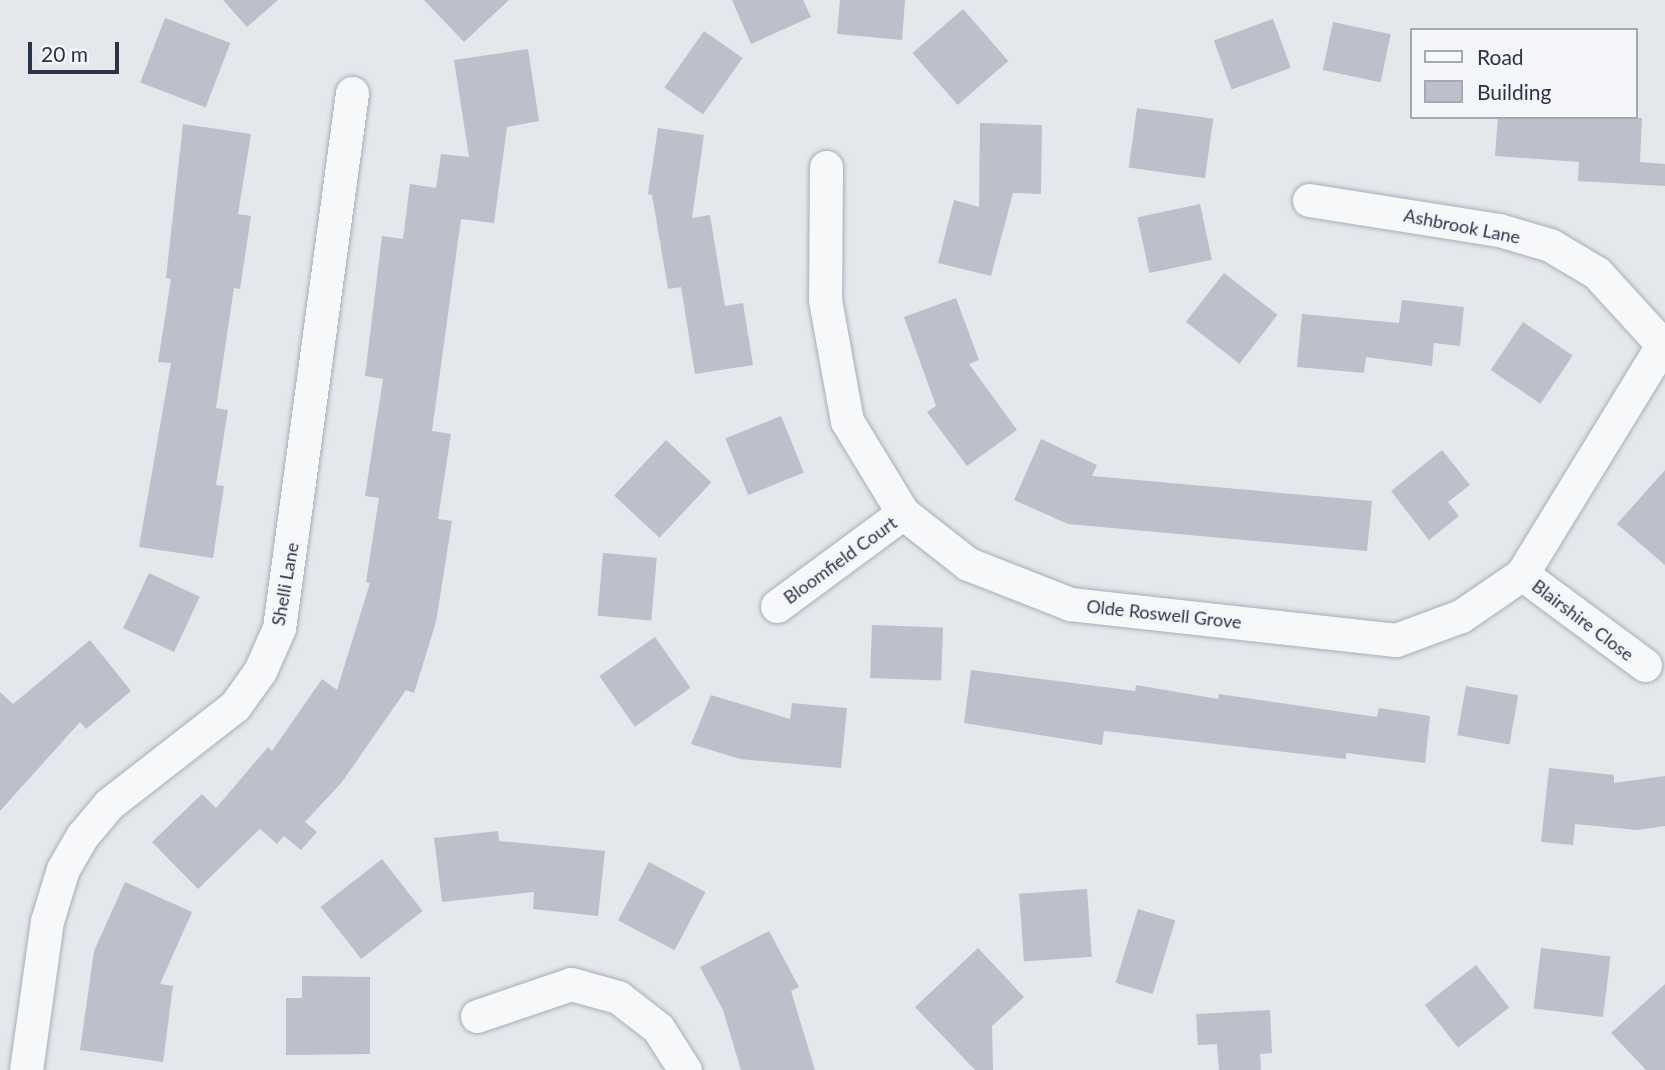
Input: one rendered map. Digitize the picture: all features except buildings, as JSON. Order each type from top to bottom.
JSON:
[{"type":"street","name":"Shelli Lane","points":[[26,1070],[47,921],[63,869],[83,835],[109,804],[235,706],[260,671],[279,628],[352,93]]},
{"type":"street","name":"Olde Roswell Grove","points":[[826,167],[825,300],[847,421],[903,513],[968,564],[1070,604],[1396,640],[1461,616],[1522,574],[1663,342]]},
{"type":"street","name":"Ashbrook Lane","points":[[1309,200],[1499,230],[1550,245],[1597,273],[1663,342]]},
{"type":"street","name":"Bloomfield Court","points":[[777,606],[903,513]]},
{"type":"street","name":"Blairshire Close","points":[[1522,574],[1645,665]]},
{"type":"street","points":[[477,1016],[571,984],[618,997],[658,1028],[685,1070]]}]
